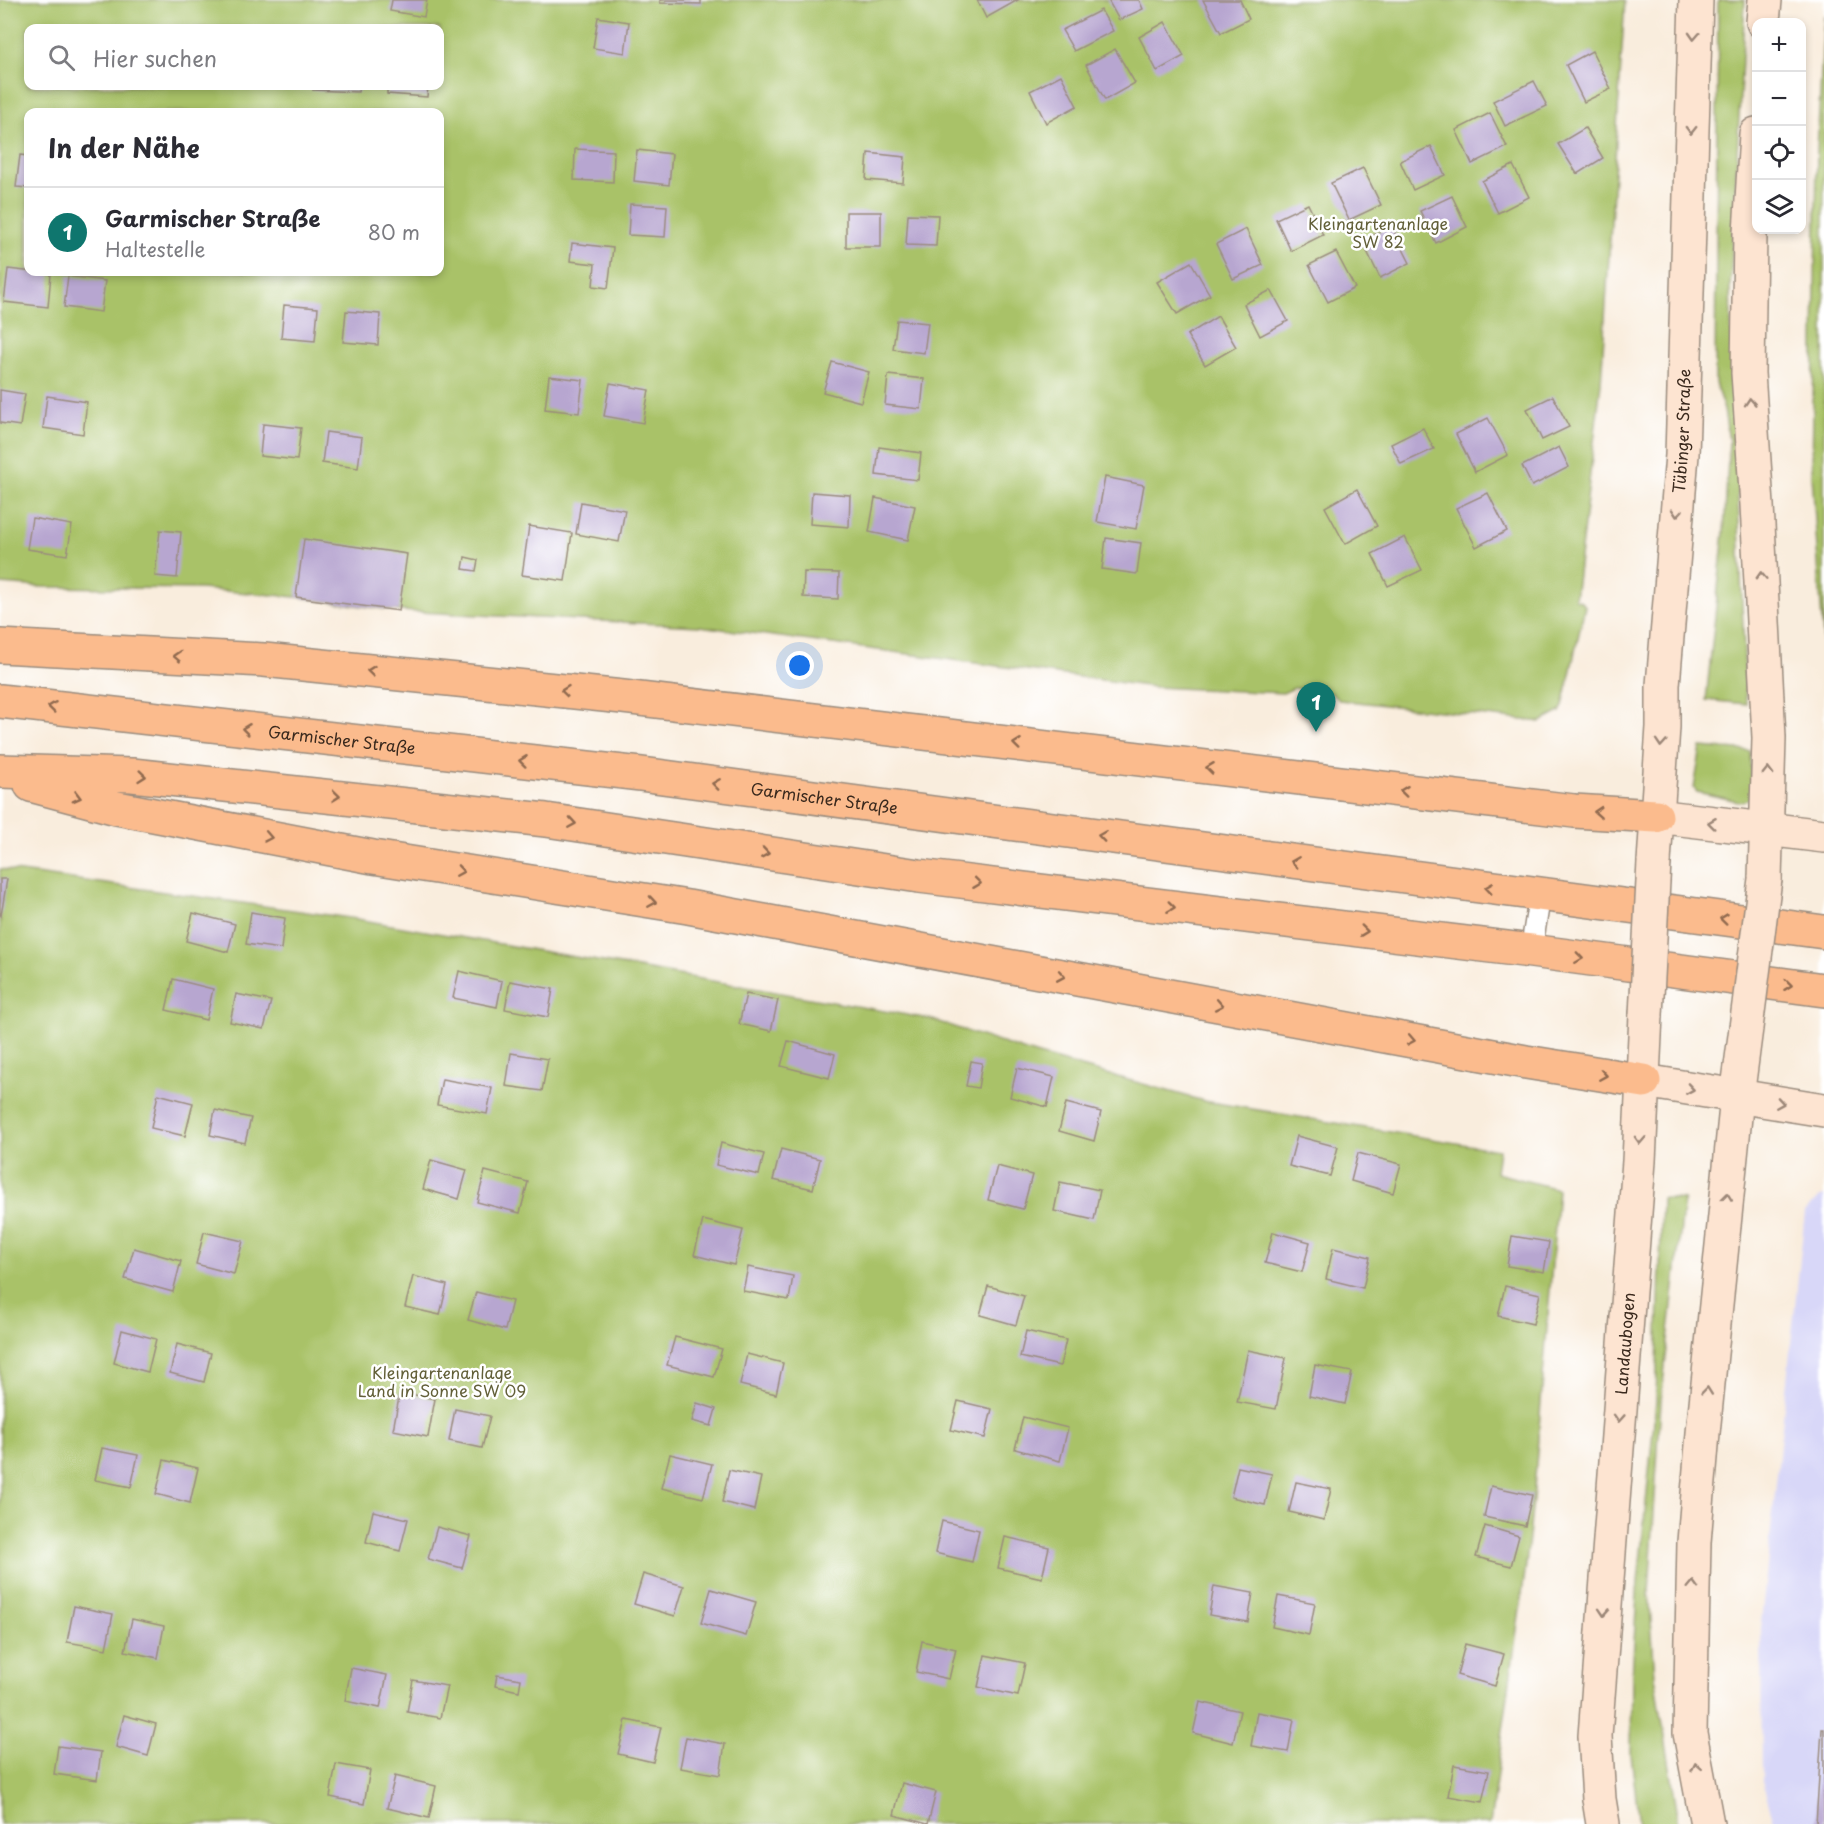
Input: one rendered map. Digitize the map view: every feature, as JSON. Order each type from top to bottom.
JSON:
[{"type":"highway","points":[[0,646],[264,660],[577,692],[1574,811],[1656,816]]},
{"type":"highway","name":"Garmischer Straße","points":[[0,701],[641,774],[1824,932]]},
{"type":"highway","points":[[0,771],[132,775],[546,819],[919,876],[1531,951],[1824,990]]},
{"type":"highway","points":[[0,777],[117,808],[373,857],[688,907],[1644,1082]]},
{"type":"main road","name":"Tübinger Straße","points":[[1654,862],[1663,685],[1682,455],[1696,0]]},
{"type":"main road","points":[[1763,18],[1765,0]]},
{"type":"main road","points":[[1707,1824],[1690,1733],[1694,1542],[1737,1097],[1765,879],[1767,830],[1769,738],[1748,374],[1753,180]]},
{"type":"main road","points":[[1656,816],[1824,836]]},
{"type":"main road","name":"Landaubogen","points":[[1603,1824],[1595,1736],[1644,1082],[1654,862]]},
{"type":"main road","points":[[1644,1082],[1824,1110]]},
{"type":"lane","points":[[1531,951],[1540,894]]},
{"type":"shaded area","points":[[1824,1196],[1824,1824],[1775,1824],[1762,1782],[1761,1623],[1805,1212],[1818,1198]]},
{"type":"green space","name":"Kleingartenanlage SW 82","points":[[0,0],[1625,0],[1601,383],[1575,599],[1581,601],[1585,606],[1563,706],[1560,712],[1541,722],[1339,700],[1331,693],[1294,688],[1283,693],[1154,687],[699,626],[399,611],[296,597],[200,589],[42,587],[0,584]]},
{"type":"green space","points":[[1718,0],[1745,0],[1730,291],[1746,704],[1706,700],[1724,532],[1729,441],[1724,410],[1715,383]]},
{"type":"green space","points":[[1824,16],[1824,651],[1812,475],[1817,151]]},
{"type":"green space","points":[[1701,747],[1750,751],[1751,795],[1747,800],[1742,802],[1697,792],[1694,788]]},
{"type":"green space","name":"Kleingartenanlage Land in Sonne SW 09","points":[[0,869],[357,919],[930,1019],[1035,1054],[1204,1101],[1499,1150],[1496,1173],[1558,1189],[1526,1565],[1490,1824],[0,1824]]},
{"type":"green space","points":[[1662,1198],[1684,1200],[1661,1401],[1649,1592],[1655,1676],[1677,1810],[1677,1824],[1639,1824],[1631,1754],[1632,1676],[1637,1592],[1656,1401]]},
{"type":"building","points":[[392,0],[427,0],[424,17],[390,11]]},
{"type":"building","points":[[660,0],[701,0],[701,4],[660,3]]},
{"type":"building","points":[[977,0],[1018,0],[986,18]]},
{"type":"building","points":[[1108,0],[1139,0],[1143,9],[1119,20]]},
{"type":"building","points":[[1203,0],[1240,0],[1249,19],[1221,33]]},
{"type":"building","points":[[1101,10],[1113,31],[1074,51],[1062,30]]},
{"type":"building","points":[[598,17],[629,22],[625,53],[593,48]]},
{"type":"building","points":[[1165,22],[1184,56],[1157,71],[1139,37]]},
{"type":"building","points":[[1115,49],[1135,83],[1105,100],[1086,65]]},
{"type":"building","points":[[1592,51],[1611,89],[1584,102],[1566,65]]},
{"type":"building","points":[[1061,75],[1077,106],[1046,123],[1030,91]]},
{"type":"building","points":[[1534,81],[1547,106],[1505,126],[1493,101]]},
{"type":"building","points":[[313,90],[358,90],[358,92]]},
{"type":"building","points":[[387,90],[428,90],[427,97],[387,94]]},
{"type":"building","points":[[1490,113],[1507,147],[1472,164],[1456,130]]},
{"type":"building","points":[[1585,128],[1603,158],[1577,174],[1558,144]]},
{"type":"building","points":[[1431,146],[1445,175],[1413,190],[1400,161]]},
{"type":"building","points":[[575,149],[614,151],[613,182],[574,180]]},
{"type":"building","points":[[637,150],[672,154],[669,185],[634,181]]},
{"type":"building","points":[[868,153],[905,157],[903,183],[866,180]]},
{"type":"building","points":[[20,155],[24,156],[24,188],[16,187]]},
{"type":"building","points":[[1513,165],[1529,197],[1498,213],[1482,181]]},
{"type":"building","points":[[1363,168],[1381,205],[1349,220],[1331,183]]},
{"type":"building","points":[[1452,196],[1467,227],[1436,243],[1420,211]]},
{"type":"building","points":[[630,204],[667,206],[665,237],[628,235]]},
{"type":"building","points":[[1308,204],[1323,235],[1291,251],[1276,219]]},
{"type":"building","points":[[846,212],[881,212],[881,247],[846,247]]},
{"type":"building","points":[[908,214],[938,215],[936,246],[906,245]]},
{"type":"building","points":[[1391,225],[1410,263],[1380,278],[1362,241]]},
{"type":"building","points":[[1246,229],[1263,265],[1233,279],[1216,244]]},
{"type":"building","points":[[572,243],[613,248],[608,288],[593,286],[595,264],[570,261]]},
{"type":"building","points":[[1336,252],[1355,288],[1328,302],[1309,265]]},
{"type":"building","points":[[1191,262],[1210,295],[1177,314],[1157,282]]},
{"type":"building","points":[[8,269],[24,271],[24,276],[51,276],[48,307],[4,302]]},
{"type":"building","points":[[68,276],[105,281],[101,312],[64,307]]},
{"type":"building","points":[[1271,290],[1288,321],[1260,336],[1244,304]]},
{"type":"building","points":[[284,305],[318,308],[315,341],[281,338]]},
{"type":"building","points":[[346,311],[380,314],[378,345],[343,342]]},
{"type":"building","points":[[1218,316],[1236,347],[1205,365],[1187,335]]},
{"type":"building","points":[[897,320],[928,323],[924,353],[893,349]]},
{"type":"building","points":[[832,362],[869,372],[861,402],[823,392]]},
{"type":"building","points":[[888,375],[924,379],[921,409],[885,405]]},
{"type":"building","points":[[549,376],[583,380],[579,413],[545,409]]},
{"type":"building","points":[[610,383],[649,390],[643,423],[604,416]]},
{"type":"building","points":[[0,390],[25,394],[20,426],[0,423]]},
{"type":"building","points":[[47,396],[87,402],[83,434],[43,428]]},
{"type":"building","points":[[1553,396],[1569,427],[1542,440],[1527,409]]},
{"type":"building","points":[[1488,418],[1508,455],[1475,472],[1456,434]]},
{"type":"building","points":[[263,424],[301,428],[297,460],[260,456]]},
{"type":"building","points":[[1423,428],[1434,449],[1401,464],[1391,444]]},
{"type":"building","points":[[326,432],[362,437],[358,468],[322,463]]},
{"type":"building","points":[[879,447],[921,453],[918,480],[876,475]]},
{"type":"building","points":[[1559,447],[1569,467],[1532,486],[1522,466]]},
{"type":"building","points":[[1105,477],[1144,485],[1136,529],[1097,522]]},
{"type":"building","points":[[1357,489],[1377,526],[1345,544],[1325,507]]},
{"type":"building","points":[[812,492],[850,495],[849,527],[810,524]]},
{"type":"building","points":[[1488,493],[1507,531],[1476,547],[1456,508]]},
{"type":"building","points":[[875,498],[915,506],[908,540],[869,532]]},
{"type":"building","points":[[581,502],[625,510],[619,542],[576,534]]},
{"type":"building","points":[[32,518],[72,525],[67,555],[27,549]]},
{"type":"building","points":[[529,526],[572,533],[565,581],[522,575]]},
{"type":"building","points":[[160,530],[181,532],[177,578],[155,576]]},
{"type":"building","points":[[1405,537],[1422,570],[1388,586],[1372,554]]},
{"type":"building","points":[[1106,538],[1141,543],[1137,574],[1102,569]]},
{"type":"building","points":[[304,539],[407,554],[399,611],[296,597]]},
{"type":"building","points":[[465,557],[478,560],[476,571],[463,569]]},
{"type":"building","points":[[804,572],[839,573],[838,599],[803,597]]},
{"type":"building","points":[[0,879],[7,879],[1,916],[0,915]]},
{"type":"building","points":[[251,912],[285,918],[281,949],[246,944]]},
{"type":"building","points":[[193,913],[235,924],[228,952],[186,941]]},
{"type":"building","points":[[459,971],[502,981],[497,1007],[453,998]]},
{"type":"building","points":[[173,979],[213,989],[206,1020],[166,1010]]},
{"type":"building","points":[[510,981],[553,989],[548,1017],[505,1009]]},
{"type":"building","points":[[236,994],[271,1001],[264,1029],[230,1022]]},
{"type":"building","points":[[746,994],[778,1000],[771,1031],[739,1024]]},
{"type":"building","points":[[788,1041],[835,1054],[829,1078],[781,1066]]},
{"type":"building","points":[[511,1053],[548,1059],[542,1091],[506,1086]]},
{"type":"building","points":[[971,1061],[982,1063],[978,1088],[966,1086]]},
{"type":"building","points":[[1017,1068],[1054,1077],[1047,1107],[1010,1097]]},
{"type":"building","points":[[442,1079],[492,1088],[487,1114],[437,1105]]},
{"type":"building","points":[[158,1094],[193,1103],[185,1136],[151,1128]]},
{"type":"building","points":[[1066,1103],[1101,1112],[1094,1141],[1059,1131]]},
{"type":"building","points":[[215,1110],[251,1118],[245,1143],[210,1135]]},
{"type":"building","points":[[1297,1136],[1338,1147],[1330,1176],[1289,1166]]},
{"type":"building","points":[[721,1143],[764,1154],[759,1175],[716,1165]]},
{"type":"building","points":[[781,1149],[820,1159],[813,1189],[773,1180]]},
{"type":"building","points":[[1358,1153],[1401,1164],[1393,1193],[1351,1181]]},
{"type":"building","points":[[431,1160],[467,1170],[459,1199],[423,1189]]},
{"type":"building","points":[[997,1166],[1032,1175],[1023,1209],[988,1200]]},
{"type":"building","points":[[485,1171],[528,1182],[520,1213],[477,1202]]},
{"type":"building","points":[[1060,1182],[1100,1190],[1094,1220],[1054,1211]]},
{"type":"building","points":[[703,1220],[743,1230],[734,1265],[694,1255]]},
{"type":"building","points":[[204,1232],[243,1241],[234,1274],[196,1264]]},
{"type":"building","points":[[1273,1232],[1310,1242],[1302,1272],[1265,1263]]},
{"type":"building","points":[[1512,1236],[1549,1242],[1544,1272],[1507,1266]]},
{"type":"building","points":[[134,1248],[181,1261],[173,1292],[125,1279]]},
{"type":"building","points":[[1333,1248],[1370,1257],[1363,1288],[1326,1279]]},
{"type":"building","points":[[748,1267],[793,1276],[789,1300],[743,1291]]},
{"type":"building","points":[[413,1276],[447,1285],[440,1315],[405,1307]]},
{"type":"building","points":[[988,1286],[1024,1296],[1016,1325],[980,1315]]},
{"type":"building","points":[[1505,1286],[1540,1294],[1533,1324],[1498,1316]]},
{"type":"building","points":[[476,1292],[512,1301],[505,1330],[468,1320]]},
{"type":"building","points":[[122,1330],[156,1339],[148,1372],[114,1363]]},
{"type":"building","points":[[1026,1331],[1066,1340],[1060,1366],[1020,1357]]},
{"type":"building","points":[[675,1337],[722,1349],[714,1377],[667,1365]]},
{"type":"building","points":[[177,1344],[211,1353],[204,1382],[170,1373]]},
{"type":"building","points":[[1248,1350],[1286,1358],[1276,1409],[1237,1402]]},
{"type":"building","points":[[747,1354],[783,1363],[776,1394],[740,1385]]},
{"type":"building","points":[[1315,1365],[1352,1372],[1345,1404],[1309,1396]]},
{"type":"building","points":[[400,1392],[435,1399],[428,1437],[393,1430]]},
{"type":"building","points":[[958,1401],[992,1409],[985,1438],[951,1430]]},
{"type":"building","points":[[697,1403],[716,1409],[711,1426],[692,1421]]},
{"type":"building","points":[[455,1409],[490,1416],[482,1448],[449,1441]]},
{"type":"building","points":[[1023,1417],[1068,1428],[1060,1461],[1015,1449]]},
{"type":"building","points":[[102,1448],[138,1455],[131,1487],[95,1480]]},
{"type":"building","points":[[670,1454],[712,1464],[703,1498],[661,1488]]},
{"type":"building","points":[[164,1460],[198,1468],[190,1503],[156,1494]]},
{"type":"building","points":[[1238,1467],[1272,1474],[1265,1505],[1231,1497]]},
{"type":"building","points":[[729,1470],[761,1477],[754,1510],[722,1502]]},
{"type":"building","points":[[1296,1482],[1331,1489],[1324,1520],[1289,1512]]},
{"type":"building","points":[[1491,1486],[1532,1495],[1525,1526],[1484,1517]]},
{"type":"building","points":[[373,1511],[408,1519],[400,1551],[366,1542]]},
{"type":"building","points":[[942,1521],[979,1530],[972,1562],[935,1553]]},
{"type":"building","points":[[1485,1526],[1519,1536],[1511,1566],[1476,1557]]},
{"type":"building","points":[[437,1527],[471,1536],[462,1568],[428,1559]]},
{"type":"building","points":[[1005,1537],[1049,1547],[1042,1578],[998,1568]]},
{"type":"building","points":[[643,1574],[684,1586],[675,1616],[634,1604]]},
{"type":"building","points":[[1214,1586],[1253,1593],[1248,1622],[1209,1615]]},
{"type":"building","points":[[711,1589],[756,1602],[746,1636],[701,1623]]},
{"type":"building","points":[[1278,1596],[1315,1603],[1309,1635],[1272,1627]]},
{"type":"building","points":[[74,1606],[113,1614],[106,1649],[67,1642]]},
{"type":"building","points":[[132,1619],[164,1626],[158,1658],[125,1651]]},
{"type":"building","points":[[922,1641],[956,1649],[949,1679],[916,1672]]},
{"type":"building","points":[[1465,1644],[1504,1654],[1495,1686],[1457,1675]]},
{"type":"building","points":[[985,1655],[1025,1663],[1018,1696],[978,1687]]},
{"type":"building","points":[[351,1668],[387,1675],[380,1708],[345,1701]]},
{"type":"building","points":[[497,1675],[521,1679],[519,1691],[495,1686]]},
{"type":"building","points":[[413,1680],[447,1686],[440,1718],[407,1712]]},
{"type":"building","points":[[1200,1702],[1240,1711],[1233,1743],[1193,1733]]},
{"type":"building","points":[[1257,1712],[1294,1719],[1288,1752],[1251,1746]]},
{"type":"building","points":[[124,1715],[156,1724],[148,1756],[116,1747]]},
{"type":"building","points":[[626,1720],[661,1727],[653,1762],[618,1754]]},
{"type":"building","points":[[1822,1729],[1824,1729],[1824,1824],[1816,1824]]},
{"type":"building","points":[[686,1737],[725,1744],[720,1775],[680,1768]]},
{"type":"building","points":[[58,1746],[101,1752],[97,1780],[54,1774]]},
{"type":"building","points":[[336,1764],[370,1770],[364,1804],[330,1797]]},
{"type":"building","points":[[1454,1765],[1489,1771],[1482,1802],[1448,1796]]},
{"type":"building","points":[[395,1776],[436,1786],[429,1818],[387,1808]]},
{"type":"building","points":[[902,1783],[936,1792],[928,1824],[894,1815]]},
{"type":"place","name":"Garmischer Straße","points":[[1316,732]]}]
